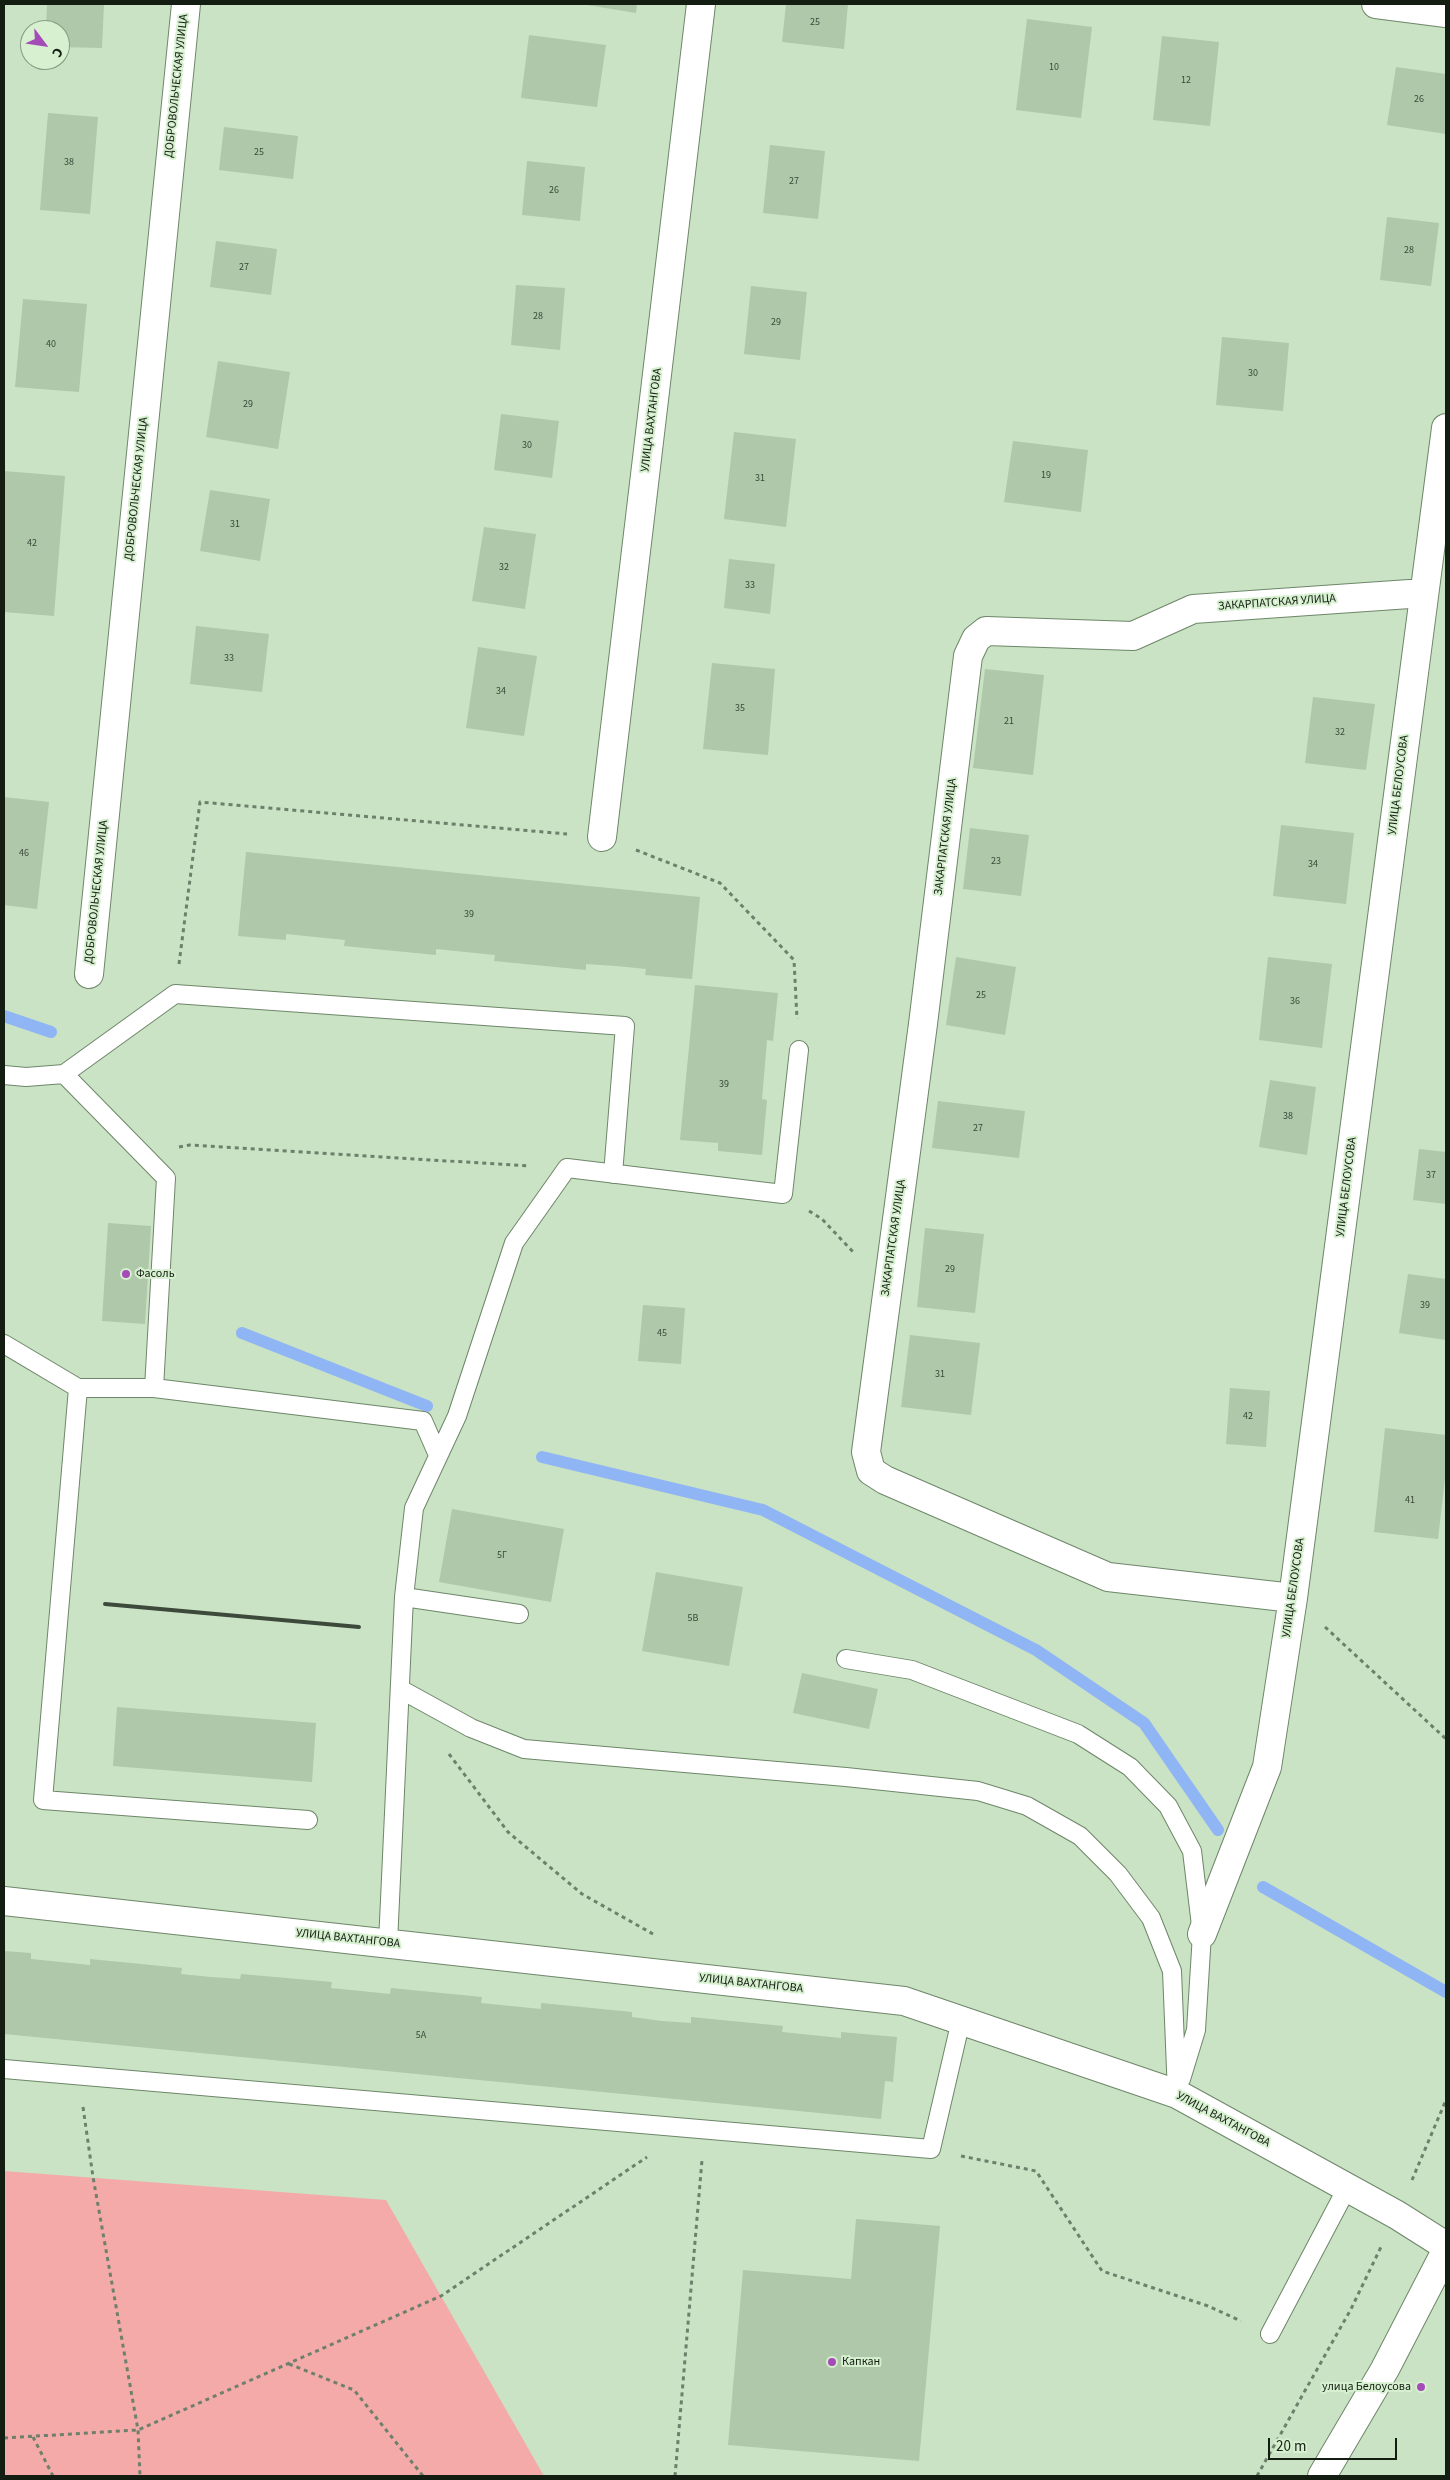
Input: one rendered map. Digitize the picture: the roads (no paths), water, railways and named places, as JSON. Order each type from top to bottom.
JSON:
[{"type":"street","name":"ДОБРОВОЛЬЧЕСКАЯ УЛИЦА","points":[[88,974],[186,4]]},
{"type":"street","name":"УЛИЦА ВАХТАНГОВА","points":[[602,837],[701,4]]},
{"type":"street","points":[[1376,4],[1446,13]]},
{"type":"street","name":"УЛИЦА БЕЛОУСОВА","points":[[1202,1934],[1267,1767],[1293,1598],[1446,428]]},
{"type":"street","name":"ЗАКАРПАТСКАЯ УЛИЦА","points":[[1293,1598],[1108,1577],[885,1480],[871,1471],[866,1452],[923,1024],[968,656],[976,639],[986,631],[1133,636],[1193,609],[1424,594]]},
{"type":"street","name":"УЛИЦА ВАХТАНГОВА","points":[[4,1902],[388,1943],[904,2002],[1177,2094],[1397,2215],[1446,2246]]},
{"type":"street","points":[[1322,2476],[1385,2369],[1446,2251]]},
{"type":"lane","points":[[4,1075],[26,1077],[64,1074],[175,994],[624,1026],[613,1174]]},
{"type":"lane","points":[[388,1943],[404,1597],[414,1508],[457,1416],[514,1242],[567,1168],[783,1194],[799,1050]]},
{"type":"lane","points":[[64,1074],[166,1178],[154,1388]]},
{"type":"lane","points":[[4,1344],[78,1388],[154,1388],[423,1421],[438,1455]]},
{"type":"lane","points":[[78,1388],[43,1800],[308,1820]]},
{"type":"lane","points":[[404,1597],[519,1614]]},
{"type":"lane","points":[[846,1658],[912,1670],[1010,1706],[1078,1734],[1130,1767],[1168,1806],[1192,1851],[1202,1934],[1196,2030],[1177,2094]]},
{"type":"lane","points":[[400,1689],[471,1728],[524,1749],[846,1777],[969,1790],[1028,1806],[1080,1836],[1118,1874],[1151,1918],[1172,1971],[1177,2094]]},
{"type":"lane","points":[[4,2069],[931,2149],[961,2020]]},
{"type":"lane","points":[[1270,2334],[1348,2188]]},
{"type":"waterway","points":[[4,1016],[51,1032]]},
{"type":"waterway","points":[[242,1333],[427,1406]]},
{"type":"waterway","points":[[542,1457],[763,1510],[1036,1650],[1144,1723],[1218,1830]]},
{"type":"waterway","points":[[1263,1887],[1446,1992]]},
{"type":"railway","points":[[105,1604],[359,1627]]},
{"type":"place","name":"Фасоль","points":[[126,1274]]},
{"type":"place","name":"Капкан","points":[[832,2362]]},
{"type":"place","name":"улица Белоусова","points":[[1421,2387]]}]
